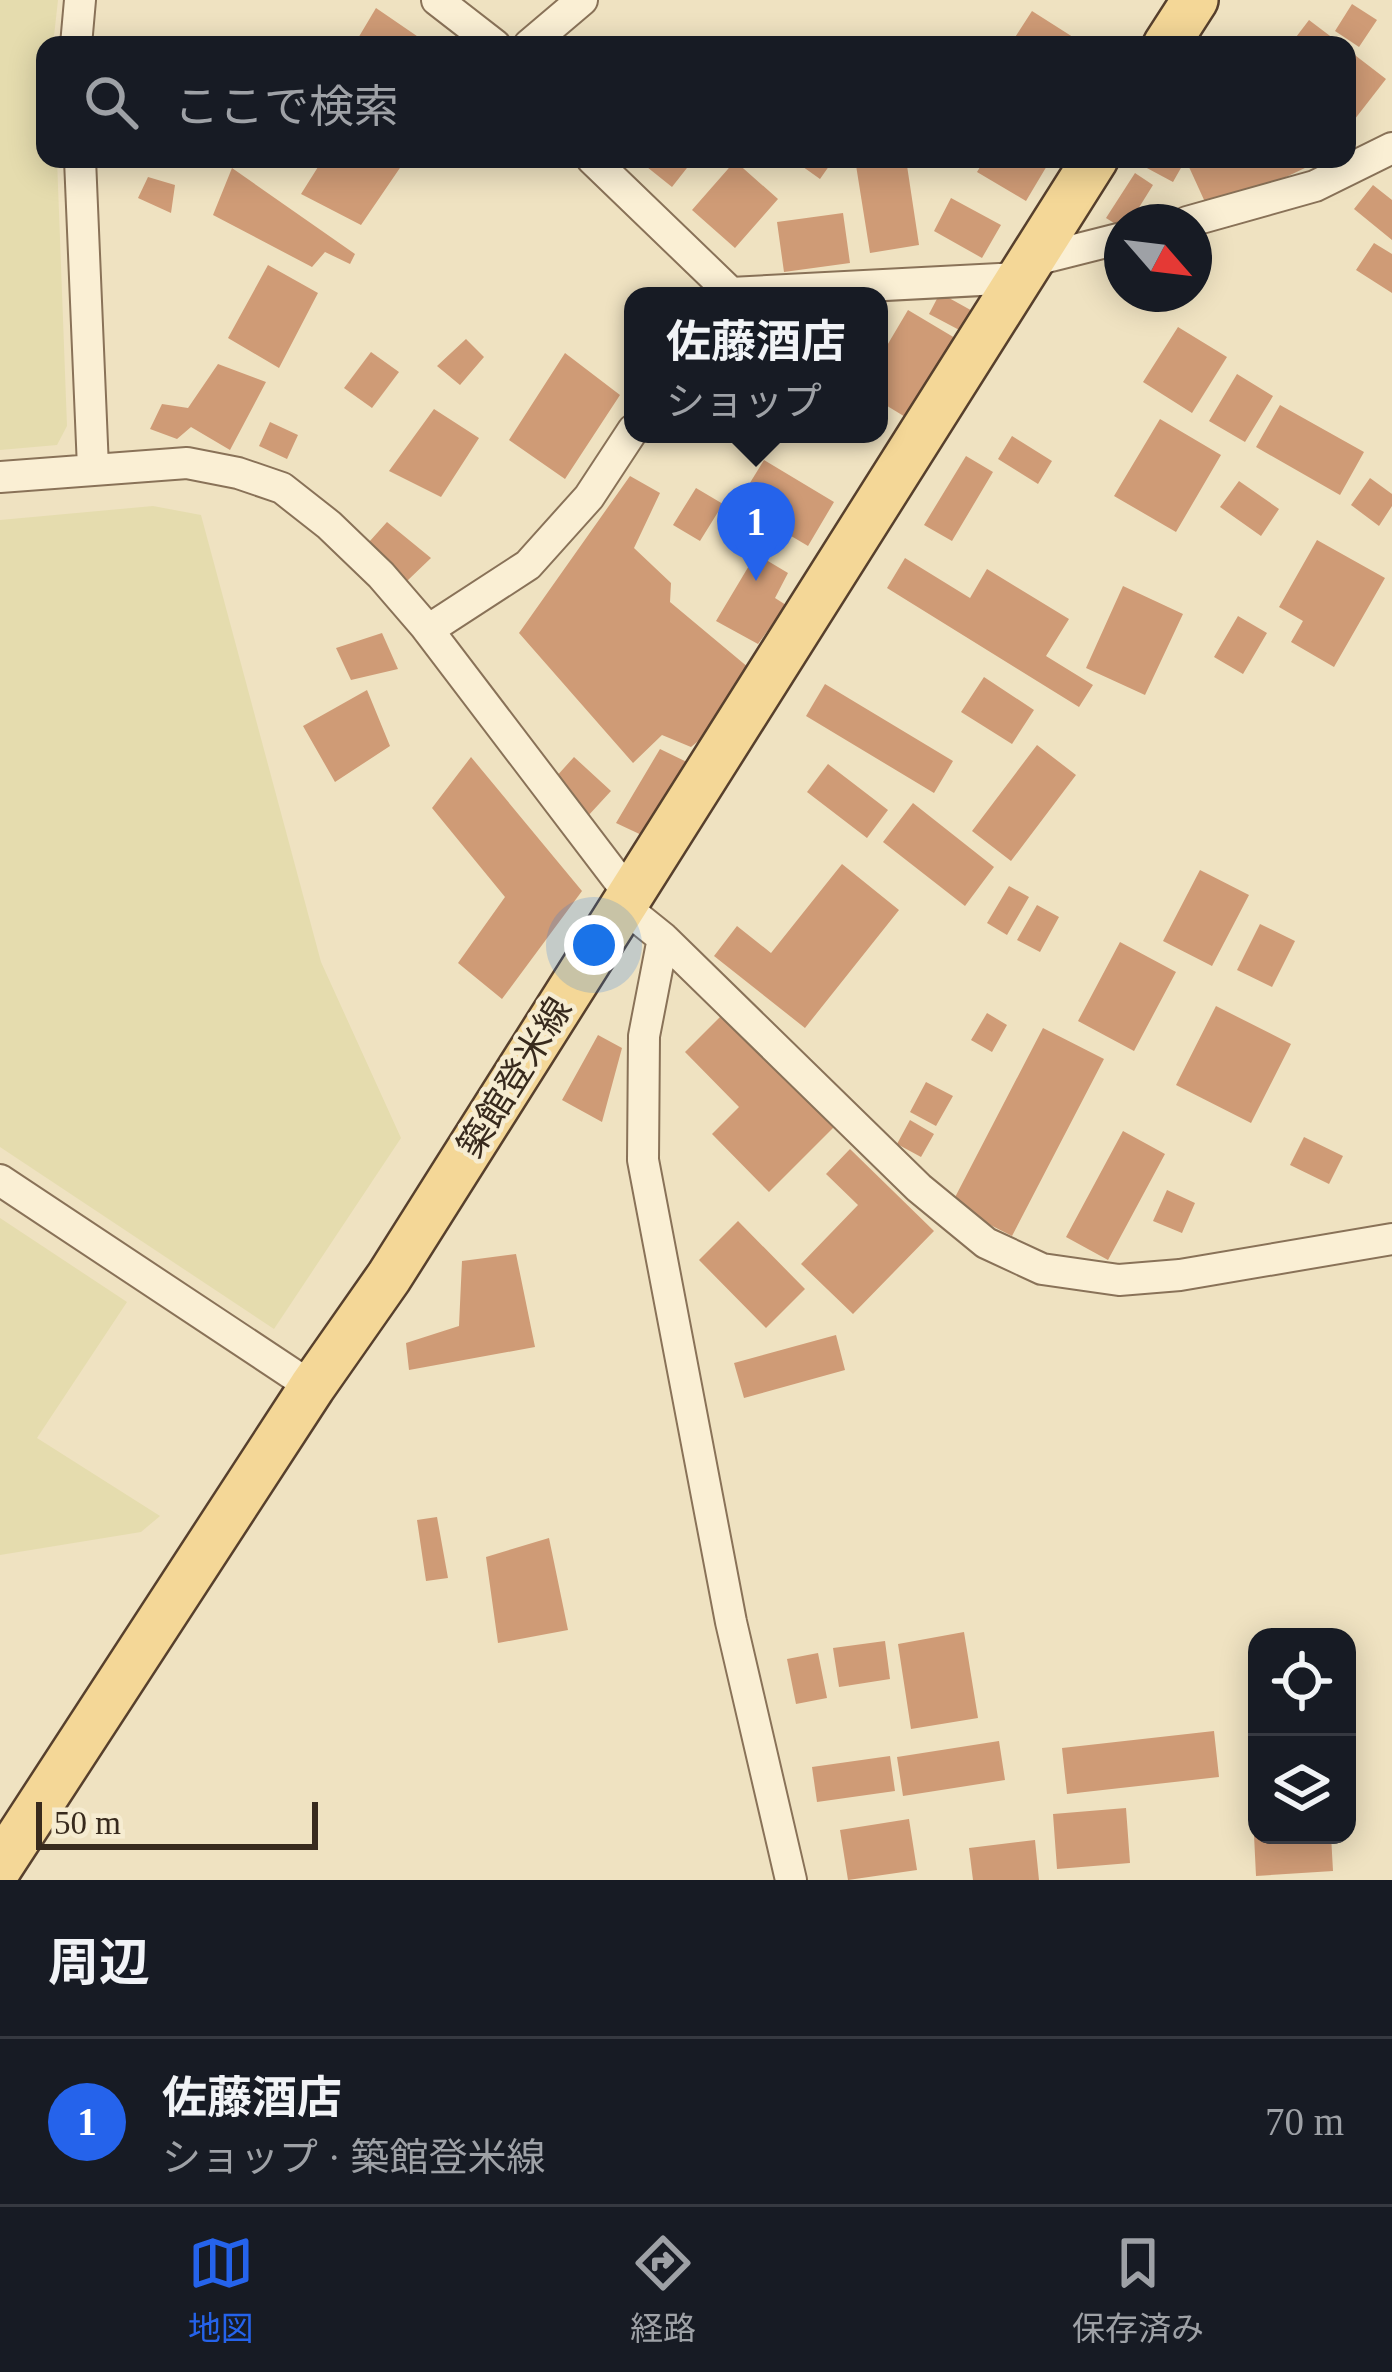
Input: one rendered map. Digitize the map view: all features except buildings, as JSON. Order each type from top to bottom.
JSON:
[{"type":"main road","points":[[1172,36],[1195,0]]},
{"type":"main road","name":"築館登米線","points":[[0,1866],[312,1387],[389,1277],[1089,168]]},
{"type":"street","points":[[77,36],[80,0]]},
{"type":"street","points":[[437,0],[483,36]]},
{"type":"street","points":[[540,36],[582,0]]},
{"type":"street","points":[[1356,166],[1392,148]]},
{"type":"street","points":[[80,168],[93,469]]},
{"type":"street","points":[[602,168],[724,287]]},
{"type":"street","points":[[1212,215],[1315,186],[1351,168]]},
{"type":"street","points":[[824,287],[1025,270],[1104,244]]},
{"type":"street","points":[[428,630],[528,565],[589,497],[624,443]]},
{"type":"street","points":[[0,477],[187,463],[282,488],[381,575],[428,630],[626,900],[919,1188],[986,1243],[1042,1269],[1120,1280],[1180,1275],[1392,1239]]},
{"type":"street","points":[[663,938],[644,1036],[643,1160],[731,1622],[791,1880]]},
{"type":"street","points":[[0,1180],[312,1387]]},
{"type":"shaded area","points":[[0,0],[58,0],[54,36],[36,36],[36,168],[57,168],[67,426],[57,445],[0,450]]},
{"type":"shaded area","points":[[153,506],[201,515],[321,962],[401,1138],[274,1329],[0,1147],[0,520]]},
{"type":"shaded area","points":[[0,1218],[127,1302],[37,1438],[160,1516],[141,1532],[0,1555]]},
{"type":"place","name":"佐藤酒店","points":[[756,581]]}]
